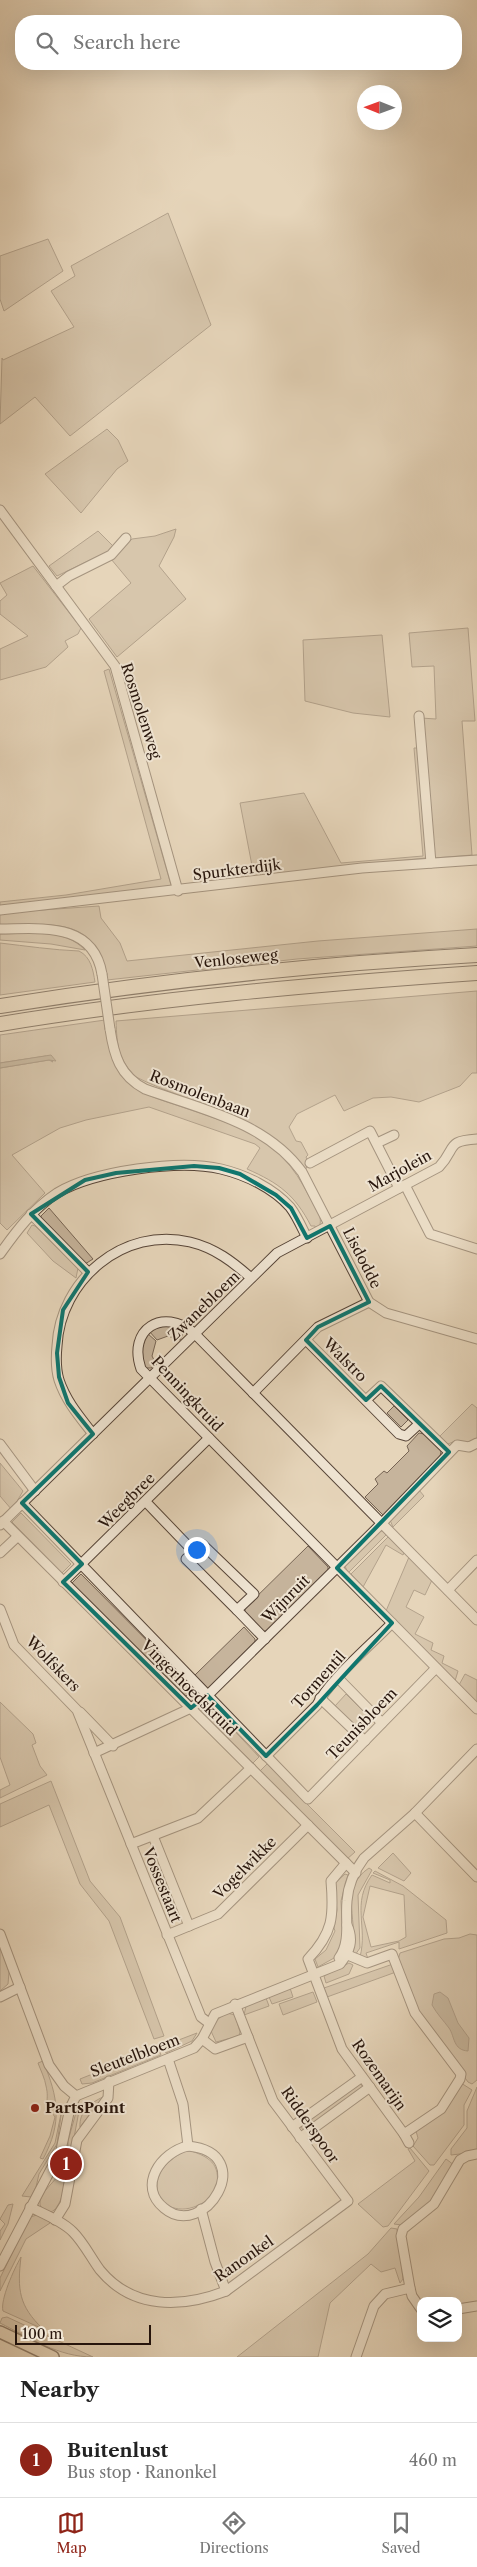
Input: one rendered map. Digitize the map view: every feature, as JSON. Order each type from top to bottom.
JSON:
[{"type":"highway","name":"Venloseweg","points":[[0,1006],[98,990],[302,968],[477,954]]},
{"type":"highway","points":[[0,1024],[99,1007],[290,987],[477,973]]},
{"type":"main road","points":[[0,2332],[53,2357]]},
{"type":"street","name":"Rosmolenweg","points":[[0,510],[114,666],[178,891]]},
{"type":"street","points":[[56,586],[69,576],[111,555],[126,538]]},
{"type":"street","points":[[419,716],[431,863]]},
{"type":"street","name":"Spurkterdijk","points":[[0,910],[178,891],[362,868],[477,860]]},
{"type":"street","name":"Rosmolenbaan","points":[[0,929],[52,929],[69,932],[81,939],[94,953],[102,974],[116,1060],[122,1071],[145,1089],[240,1123],[264,1136],[292,1159],[302,1172],[330,1226]]},
{"type":"street","points":[[310,1163],[370,1131],[430,1234],[477,1248]]},
{"type":"street","points":[[377,1143],[394,1135]]},
{"type":"street","name":"Marjolein","points":[[330,1226],[439,1167],[453,1145],[458,1141],[477,1139]]},
{"type":"street","points":[[0,1254],[31,1214],[57,1193],[85,1180],[146,1168],[194,1166],[219,1168],[259,1184],[291,1208],[307,1238]]},
{"type":"street","points":[[31,1214],[88,1272]]},
{"type":"street","name":"Zwanebloem","points":[[2,1523],[277,1253],[330,1226]]},
{"type":"street","name":"Lisdodde","points":[[330,1226],[369,1302]]},
{"type":"street","points":[[93,1434],[68,1403],[58,1377],[56,1353],[58,1328],[63,1310],[76,1286],[88,1272],[118,1251],[143,1242],[172,1239],[209,1248],[230,1259],[251,1278]]},
{"type":"street","points":[[253,1393],[318,1327],[369,1302],[386,1313],[477,1339]]},
{"type":"street","name":"Penningkruid","points":[[477,1620],[194,1333],[183,1324],[171,1320],[156,1322],[145,1330],[136,1348],[141,1369],[477,1709]]},
{"type":"street","name":"Walstro","points":[[306,1340],[399,1434],[406,1436],[419,1424]]},
{"type":"street","name":"Walstro","points":[[366,1400],[382,1386],[450,1452]]},
{"type":"street","name":"Weegbree","points":[[64,1582],[208,1438]]},
{"type":"street","name":"Wijnruit","points":[[94,1753],[113,1746],[191,1708],[207,1696],[381,1524],[457,1445],[469,1447],[477,1443]]},
{"type":"street","points":[[0,1444],[35,1492]]},
{"type":"street","points":[[146,1502],[194,1552]]},
{"type":"street","name":"Vingerhoedskruid","points":[[22,1503],[308,1800]]},
{"type":"street","name":"Vingerhoedskruid","points":[[2,1523],[64,1582],[356,1873]]},
{"type":"street","points":[[0,1553],[18,1537]]},
{"type":"street","points":[[237,1610],[254,1594],[202,1544],[186,1559],[265,1639]]},
{"type":"street","points":[[448,1590],[477,1560]]},
{"type":"street","name":"Wolfskers","points":[[0,1609],[14,1645],[113,1746]]},
{"type":"street","name":"Tormentil","points":[[266,1756],[317,1705],[320,1698],[338,1678],[392,1623]]},
{"type":"street","name":"Teunisbloem","points":[[308,1800],[436,1668]]},
{"type":"street","points":[[338,1678],[382,1723]]},
{"type":"street","points":[[320,1698],[365,1741]]},
{"type":"street","name":"Wolfskers","points":[[77,1710],[94,1753]]},
{"type":"street","points":[[345,1954],[351,1943],[347,1925],[348,1896],[356,1873],[364,1858],[414,1813],[477,1749]]},
{"type":"street","name":"Vossestaart","points":[[94,1753],[201,2017],[209,2023]]},
{"type":"street","points":[[131,1844],[198,1818],[251,1768]]},
{"type":"street","points":[[414,1813],[477,1877]]},
{"type":"street","name":"Vogelwikke","points":[[167,1935],[218,1914],[308,1825]]},
{"type":"street","name":"Vossestaart","points":[[154,1836],[188,1926]]},
{"type":"street","points":[[314,1974],[308,1959],[322,1943],[333,1920],[331,1882],[346,1863]]},
{"type":"street","points":[[0,1934],[51,2070],[64,2086],[76,2096],[70,2108],[61,2150],[1,2264]]},
{"type":"street","name":"Sleutelbloem","points":[[76,2096],[194,2048],[202,2039],[215,2014],[340,1964],[345,1954]]},
{"type":"street","name":"Rozemarijn","points":[[345,1954],[367,1963],[392,1954],[415,2013],[460,2074],[460,2079],[441,2109],[404,2134]]},
{"type":"street","name":"Rozemarijn","points":[[314,1974],[342,2049],[409,2143]]},
{"type":"street","points":[[0,1997],[20,1987]]},
{"type":"street","name":"Ridderspoor","points":[[236,2004],[273,2101],[348,2201]]},
{"type":"street","name":"Sleutelbloem","points":[[202,2039],[215,2049],[248,2037]]},
{"type":"street","points":[[168,2059],[183,2104],[188,2146]]},
{"type":"street","points":[[292,2128],[362,2077]]},
{"type":"street","points":[[55,2220],[64,2204],[77,2140],[108,2098],[109,2081]]},
{"type":"street","points":[[300,2138],[370,2087]]},
{"type":"street","points":[[188,2146],[200,2148],[213,2155],[223,2173],[221,2189],[216,2198],[201,2209],[191,2215],[173,2214],[160,2205],[152,2188],[152,2180],[157,2167],[169,2155],[188,2146]]},
{"type":"street","points":[[417,2304],[410,2288],[401,2236],[403,2228],[434,2204],[460,2160],[477,2154]]},
{"type":"street","name":"Ranonkel","points":[[30,2207],[73,2232],[101,2271],[120,2288],[148,2300],[174,2304],[203,2300],[226,2291],[348,2201]]},
{"type":"street","points":[[201,2209],[215,2262],[226,2291]]},
{"type":"street","points":[[356,2357],[374,2306],[385,2294],[410,2288]]},
{"type":"street","points":[[462,2308],[477,2306]]},
{"type":"highlighted area","points":[[194,1166],[219,1168],[240,1174],[276,1195],[291,1208],[307,1238],[330,1226],[369,1302],[318,1327],[306,1340],[366,1400],[381,1386],[449,1452],[337,1568],[392,1623],[317,1705],[266,1756],[207,1695],[191,1708],[63,1582],[82,1564],[22,1503],[93,1434],[68,1403],[59,1377],[57,1353],[63,1310],[88,1272],[31,1214],[85,1180],[116,1173]]},
{"type":"shaded area","points":[[168,213],[211,325],[70,436],[35,397],[0,424],[2,358],[3,360],[74,327],[51,291],[75,276],[71,266]]},
{"type":"shaded area","points":[[48,239],[63,271],[4,311],[0,299],[0,256]]},
{"type":"shaded area","points":[[107,429],[118,440],[128,461],[117,469],[81,513],[45,474]]},
{"type":"shaded area","points":[[176,529],[174,537],[159,566],[186,599],[117,657],[89,619],[131,583],[111,559],[132,539],[155,536]]},
{"type":"shaded area","points":[[98,531],[115,548],[57,576],[49,566]]},
{"type":"shaded area","points":[[33,566],[81,628],[78,634],[65,641],[68,647],[46,667],[0,680],[0,649],[28,636],[0,614],[0,601],[7,595],[0,583]]},
{"type":"shaded area","points":[[468,628],[475,721],[462,721],[472,855],[434,858],[421,718],[436,719],[434,666],[412,667],[409,633]]},
{"type":"shaded area","points":[[382,635],[390,717],[353,713],[305,701],[303,640]]},
{"type":"shaded area","points":[[109,669],[171,885],[168,890],[0,906],[0,902],[66,895],[161,879],[104,671]]},
{"type":"shaded area","points":[[414,748],[420,748],[426,858],[254,876],[240,803],[304,793],[341,863],[423,856]]},
{"type":"shaded area","points":[[99,906],[101,918],[120,943],[127,961],[318,941],[477,929],[477,946],[297,959],[107,980],[102,959],[93,944],[82,934],[69,928],[54,925],[0,925],[0,913]]},
{"type":"shaded area","points":[[45,933],[56,935],[67,938],[85,950],[51,944],[0,940],[0,934]]},
{"type":"shaded area","points":[[0,943],[79,951],[89,960],[95,982],[0,995]]},
{"type":"shaded area","points":[[477,991],[477,1073],[472,1073],[460,1086],[419,1102],[391,1097],[373,1098],[344,1111],[335,1095],[297,1114],[289,1127],[296,1141],[301,1142],[308,1155],[306,1157],[309,1164],[305,1170],[289,1151],[270,1136],[249,1124],[227,1113],[136,1077],[122,1058],[117,1038],[116,1021]]},
{"type":"shaded area","points":[[105,1020],[114,1061],[128,1082],[152,1097],[221,1120],[255,1136],[270,1146],[297,1175],[318,1211],[319,1227],[316,1229],[315,1226],[311,1226],[299,1206],[285,1191],[268,1179],[247,1169],[260,1148],[255,1144],[149,1107],[86,1120],[60,1128],[12,1155],[45,1193],[7,1230],[0,1223],[0,1068],[49,1060],[53,1062],[46,1056],[0,1063],[0,1035]]},
{"type":"shaded area","points":[[51,1055],[56,1061],[49,1060],[0,1068],[0,1063]]},
{"type":"shaded area","points":[[49,1208],[93,1259],[85,1264],[41,1219],[41,1216]]},
{"type":"shaded area","points":[[32,1225],[78,1268],[76,1278],[53,1261],[27,1233]]},
{"type":"shaded area","points":[[165,1324],[184,1332],[180,1340],[168,1336],[157,1340],[149,1331]]},
{"type":"shaded area","points":[[147,1333],[156,1341],[152,1356],[156,1364],[151,1368],[145,1368],[140,1355]]},
{"type":"shaded area","points":[[472,1404],[477,1408],[477,1438],[468,1444],[455,1441],[448,1444],[440,1436]]},
{"type":"shaded area","points":[[394,1406],[408,1420],[401,1427],[387,1413]]},
{"type":"shaded area","points":[[419,1433],[424,1434],[441,1451],[440,1457],[383,1515],[365,1497],[378,1484],[375,1479],[384,1471],[387,1473],[409,1451],[407,1446]]},
{"type":"shaded area","points":[[0,1463],[23,1491],[12,1510],[0,1496]]},
{"type":"shaded area","points":[[419,1490],[424,1496],[393,1527],[390,1520]]},
{"type":"shaded area","points":[[21,1513],[71,1564],[62,1573],[12,1522]]},
{"type":"shaded area","points":[[378,1531],[383,1531],[386,1535],[348,1573],[345,1566]]},
{"type":"shaded area","points":[[388,1537],[404,1553],[403,1555],[386,1545],[363,1587],[351,1574]]},
{"type":"shaded area","points":[[308,1546],[328,1567],[328,1572],[268,1631],[264,1631],[245,1612],[245,1608]]},
{"type":"shaded area","points":[[409,1557],[432,1580],[425,1595],[414,1590],[406,1607],[424,1617],[415,1634],[433,1643],[431,1650],[444,1656],[442,1663],[458,1671],[455,1681],[386,1611]]},
{"type":"shaded area","points":[[81,1574],[194,1688],[185,1697],[72,1583]]},
{"type":"shaded area","points":[[244,1627],[255,1639],[255,1643],[208,1689],[195,1675]]},
{"type":"shaded area","points":[[465,1674],[477,1680],[477,1703],[459,1685]]},
{"type":"shaded area","points":[[346,1694],[368,1716],[356,1727],[335,1706]]},
{"type":"shaded area","points":[[0,1702],[33,1734],[36,1743],[32,1745],[40,1766],[47,1775],[0,1798],[0,1790],[10,1785],[0,1757]]},
{"type":"shaded area","points":[[209,1704],[259,1757],[253,1763],[200,1711]]},
{"type":"shaded area","points":[[267,1764],[355,1852],[347,1859],[260,1771]]},
{"type":"shaded area","points":[[51,1781],[90,1881],[120,1917],[164,2036],[154,2039],[109,1921],[80,1884],[49,1805],[0,1827],[0,1804]]},
{"type":"shaded area","points":[[393,1853],[411,1873],[404,1881],[378,1868]]},
{"type":"shaded area","points":[[369,1868],[372,1870],[358,1895],[360,1948],[355,1955],[353,1954],[352,1896],[354,1886],[360,1876]]},
{"type":"shaded area","points":[[375,1871],[403,1886],[446,1920],[447,1933],[399,1949],[399,1942],[366,1953],[368,1959],[360,1957],[362,1946],[361,1906],[366,1886],[372,1875],[390,1883],[390,1880],[373,1873]],"holes":[[[370,1886],[404,1895],[406,1937],[399,1941],[371,1947],[363,1917]]]},
{"type":"shaded area","points":[[345,1874],[348,1875],[341,1901],[343,1943],[334,1958],[318,1967],[315,1959],[326,1950],[335,1931],[337,1910],[334,1884]]},
{"type":"shaded area","points":[[470,1934],[477,1935],[477,2080],[472,2084],[468,2082],[420,2015],[398,1960],[400,1953],[444,1939],[459,1938]]},
{"type":"shaded area","points":[[0,1946],[9,1972],[8,1984],[0,1991]]},
{"type":"shaded area","points":[[349,1963],[353,1965],[349,1974],[326,1983],[324,1976]]},
{"type":"shaded area","points":[[393,1964],[396,1972],[327,1997],[324,1988]]},
{"type":"shaded area","points":[[290,1988],[293,1997],[272,2004],[269,1997]]},
{"type":"shaded area","points":[[313,1992],[317,2002],[283,2015],[279,2004]]},
{"type":"shaded area","points":[[440,1992],[448,1998],[458,2023],[469,2038],[468,2051],[457,2046],[449,2028],[432,2005],[434,1994]]},
{"type":"shaded area","points":[[266,1998],[269,2006],[244,2015],[246,2006]]},
{"type":"shaded area","points":[[227,2013],[235,2015],[240,2032],[239,2036],[216,2042],[211,2031],[215,2021]]},
{"type":"shaded area","points":[[197,2033],[192,2041],[166,2053],[163,2046]]},
{"type":"shaded area","points":[[158,2048],[161,2055],[92,2083],[82,2084],[80,2079]]},
{"type":"shaded area","points":[[43,2061],[55,2098],[56,2121],[54,2133],[43,2159],[40,2158],[50,2136],[55,2117],[47,2104],[47,2091],[38,2063]]},
{"type":"shaded area","points":[[359,2082],[363,2087],[304,2131],[300,2126]]},
{"type":"shaded area","points":[[461,2083],[472,2090],[464,2105],[464,2125],[434,2165],[430,2165],[413,2146],[418,2138],[416,2131]]},
{"type":"shaded area","points":[[477,2087],[477,2152],[451,2155],[451,2149],[467,2128],[467,2111]]},
{"type":"shaded area","points":[[103,2097],[80,2127],[83,2112]]},
{"type":"shaded area","points":[[62,2109],[57,2144],[39,2174],[31,2197],[22,2196],[55,2143]]},
{"type":"shaded area","points":[[77,2109],[79,2111],[70,2159],[68,2158],[68,2141]]},
{"type":"shaded area","points":[[410,2148],[429,2171],[388,2226],[383,2227],[358,2204],[415,2161],[408,2149]]},
{"type":"shaded area","points":[[188,2150],[204,2156],[214,2164],[217,2184],[216,2193],[198,2205],[183,2209],[170,2206],[161,2198],[157,2187],[159,2174],[169,2161]]},
{"type":"shaded area","points":[[446,2159],[454,2165],[432,2202],[402,2225],[394,2224],[419,2197]]},
{"type":"shaded area","points":[[58,2176],[67,2177],[62,2197],[55,2209],[51,2212],[46,2211],[40,2205],[40,2200],[44,2192]]},
{"type":"shaded area","points":[[13,2204],[8,2224],[0,2240],[0,2231],[5,2224],[0,2219],[8,2205]]},
{"type":"shaded area","points":[[37,2215],[50,2223],[26,2239],[0,2291],[0,2278],[30,2217]]},
{"type":"shaded area","points":[[391,2228],[397,2229],[403,2279],[400,2283],[395,2268],[381,2272],[371,2264],[330,2303],[318,2357],[237,2357],[368,2254]]},
{"type":"shaded area","points":[[21,2257],[19,2279],[24,2305],[43,2329],[3,2311],[11,2276]]},
{"type":"shaded area","points":[[7,2317],[93,2357],[68,2354],[34,2340],[0,2323],[2,2318]]},
{"type":"place","name":"PartsPoint","points":[[35,2108]]},
{"type":"place","name":"Buitenlust","points":[[66,2164]]}]
